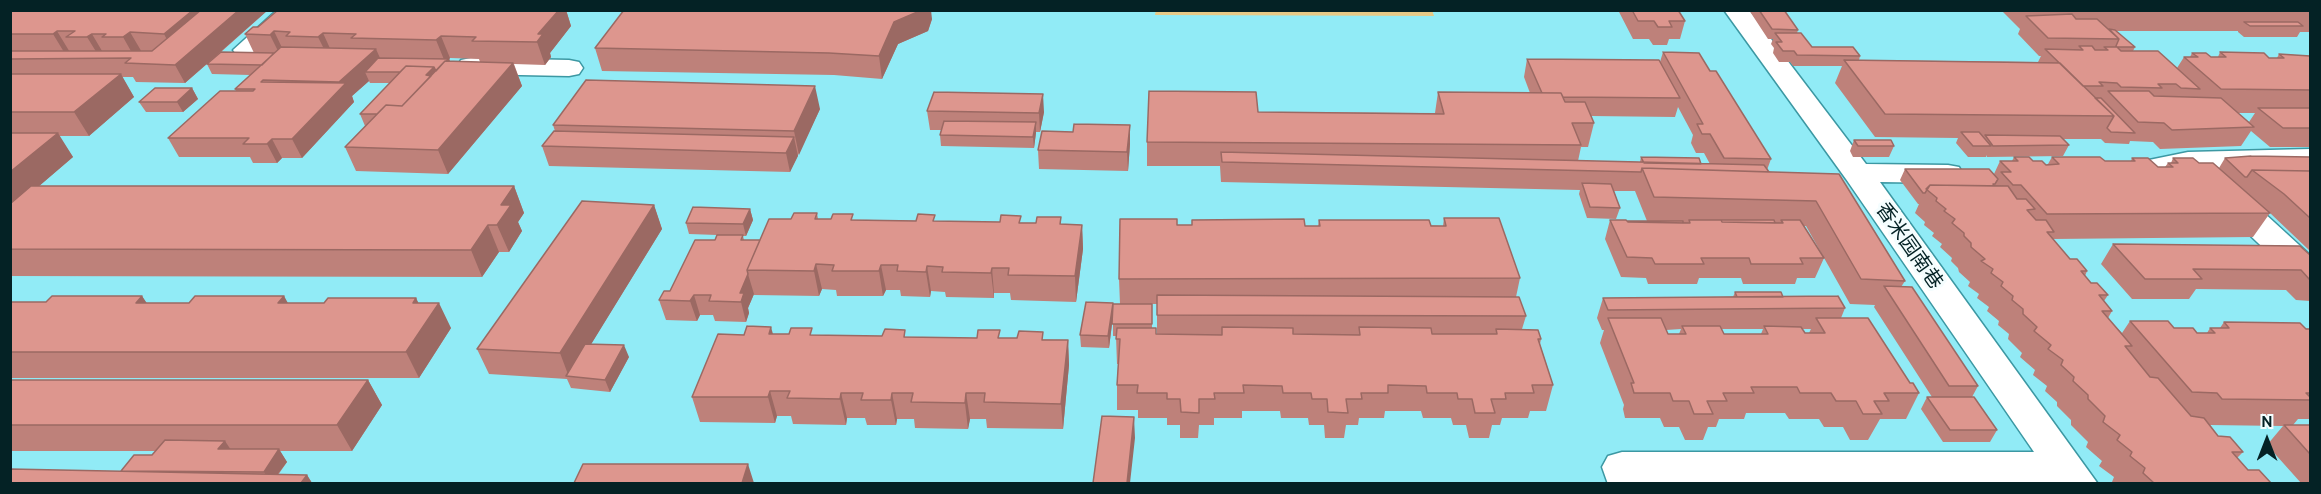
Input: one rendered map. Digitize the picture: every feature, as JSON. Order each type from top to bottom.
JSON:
[{"type":"street","points":[[294,10],[246,50],[252,56],[266,61],[313,62]]},
{"type":"street","name":"香米园南巷","points":[[1736,10],[1857,173],[2072,475]]},
{"type":"street","points":[[441,65],[569,68]]},
{"type":"street","points":[[2084,176],[2120,176],[2188,160],[2310,158]]},
{"type":"street","points":[[2188,160],[2310,273]]},
{"type":"street","points":[[1857,173],[1976,174]]},
{"type":"street","points":[[1628,483],[1622,467],[2072,475]]},
{"type":"shaded area","points":[[1156,10],[1432,10],[1434,16],[1155,15]]},
{"type":"building","points":[[10,10],[193,10],[164,34],[130,32],[123,37],[102,37],[106,34],[92,34],[87,37],[66,37],[75,31],[57,31],[53,34],[10,34]]},
{"type":"building","points":[[201,10],[239,10],[175,65],[125,63],[131,58],[10,59],[10,51],[152,51]]},
{"type":"building","points":[[278,10],[559,10],[538,34],[543,34],[537,42],[472,41],[476,37],[441,36],[436,40],[351,38],[356,34],[323,33],[318,37],[286,36],[290,32],[274,31],[270,35],[245,34],[253,27],[258,27]]},
{"type":"building","points":[[624,10],[922,10],[894,22],[879,56],[595,48]]},
{"type":"building","points":[[1632,10],[1678,10],[1685,21],[1669,21],[1672,27],[1658,27],[1654,21],[1638,21]]},
{"type":"building","points":[[1759,10],[1784,10],[1798,30],[1772,29]]},
{"type":"building","points":[[2072,14],[2076,19],[2097,19],[2119,39],[2048,38],[2026,16]]},
{"type":"building","points":[[2244,22],[2298,22],[2303,26],[2250,26]]},
{"type":"building","points":[[2109,29],[2115,30],[2135,47],[2117,47],[2119,39]]},
{"type":"building","points":[[1775,33],[1801,33],[1812,47],[1853,47],[1860,56],[1797,55],[1794,51],[1783,51],[1776,42],[1782,42]]},
{"type":"building","points":[[2079,46],[2092,46],[2095,50],[2117,47],[2121,51],[2158,51],[2200,89],[2181,88],[2176,84],[2158,84],[2162,88],[2121,87],[2117,83],[2099,82],[2103,86],[2083,86],[2045,49],[2083,50]]},
{"type":"building","points":[[281,47],[376,49],[339,82],[263,80],[261,82],[346,83],[292,139],[272,139],[267,144],[243,144],[249,138],[168,138],[220,91],[253,91],[255,89],[235,89]]},
{"type":"building","points":[[221,52],[274,53],[262,65],[207,64]]},
{"type":"building","points":[[1663,52],[1699,53],[1710,71],[1716,71],[1771,159],[1724,158],[1710,134],[1702,134],[1697,124],[1703,124]]},
{"type":"building","points":[[2220,52],[2264,53],[2269,58],[2284,58],[2279,54],[2310,56],[2310,90],[2221,89],[2184,57],[2198,57],[2192,53],[2206,53],[2211,57],[2226,57]]},
{"type":"building","points":[[378,58],[449,59],[436,71],[434,67],[406,66],[400,72],[365,72]]},
{"type":"building","points":[[1527,59],[1659,60],[1680,98],[1563,97],[1561,93],[1542,93]]},
{"type":"building","points":[[1844,60],[2060,63],[2114,116],[1885,114]]},
{"type":"building","points":[[445,61],[513,63],[438,150],[345,147],[386,105],[402,106]]},
{"type":"building","points":[[406,66],[434,67],[426,75],[431,76],[402,106],[386,105],[377,114],[360,114]]},
{"type":"building","points":[[10,74],[121,74],[74,112],[10,112]]},
{"type":"building","points":[[586,80],[815,86],[794,131],[553,125]]},
{"type":"building","points":[[155,88],[192,88],[177,102],[139,102]]},
{"type":"building","points":[[1149,91],[1256,92],[1258,112],[1444,114],[1438,92],[1561,93],[1565,102],[1585,102],[1594,123],[1572,123],[1581,145],[1147,142]]},
{"type":"building","points":[[2108,91],[2149,91],[2154,96],[2221,98],[2254,127],[2172,130],[2164,123],[2138,122]]},
{"type":"building","points":[[934,92],[1043,94],[1039,113],[927,111]]},
{"type":"building","points":[[2095,98],[2101,98],[2135,133],[2111,132],[2107,128],[2114,116]]},
{"type":"building","points":[[2258,108],[2310,108],[2310,128],[2283,128]]},
{"type":"building","points":[[944,121],[1036,122],[1033,137],[940,135]]},
{"type":"building","points":[[1074,124],[1130,125],[1127,152],[1038,150],[1042,131],[1073,132]]},
{"type":"building","points":[[554,131],[794,137],[786,153],[542,146]]},
{"type":"building","points":[[1961,132],[1979,132],[1991,146],[1973,146]]},
{"type":"building","points":[[10,133],[58,133],[10,172]]},
{"type":"building","points":[[1985,135],[2060,136],[2069,145],[1993,146]]},
{"type":"building","points":[[1854,140],[1891,140],[1894,146],[1858,146]]},
{"type":"building","points":[[1221,152],[1764,165],[1769,172],[1642,168],[1641,172],[1222,162]]},
{"type":"building","points":[[1641,157],[1699,158],[1701,164],[1644,163]]},
{"type":"building","points":[[2014,157],[2029,157],[2033,161],[2042,161],[2046,165],[2059,164],[2052,157],[2100,157],[2105,161],[2135,161],[2132,158],[2148,158],[2158,167],[2173,167],[2168,163],[2178,163],[2173,158],[2193,158],[2199,163],[2213,163],[2270,213],[2047,214],[2021,185],[2013,185],[2001,172],[2011,172],[2000,161],[2018,161]]},
{"type":"building","points":[[2310,157],[2310,171],[2252,170],[2245,177],[2225,158]]},
{"type":"building","points":[[1642,168],[1839,174],[1905,281],[1861,279],[1816,201],[1654,197]]},
{"type":"building","points":[[1905,169],[1989,169],[1998,179],[1993,184],[1994,186],[1930,185],[1923,193]]},
{"type":"building","points":[[2252,170],[2310,171],[2310,218],[2284,194]]},
{"type":"building","points":[[1582,183],[1611,184],[1620,208],[1590,207]]},
{"type":"building","points":[[1930,185],[2008,186],[2017,199],[2026,199],[2035,209],[2027,210],[2036,220],[2046,220],[2054,232],[2047,232],[2070,259],[2077,259],[2087,271],[2081,271],[2091,283],[2097,283],[2108,295],[2099,295],[2112,311],[2102,311],[2132,346],[2125,346],[2150,377],[2158,378],[2191,416],[2204,418],[2218,436],[2230,437],[2243,452],[2232,452],[2248,470],[2259,470],[2271,483],[2154,483],[2143,473],[2145,468],[2130,456],[2132,452],[2117,440],[2120,435],[2103,422],[2105,416],[2073,381],[2074,377],[2061,365],[2063,360],[2048,349],[2051,345],[2034,331],[2037,327],[2023,314],[2023,309],[2012,300],[2013,296],[2001,286],[2003,282],[1991,273],[1993,269],[1981,261],[1985,259],[1971,247],[1964,233],[1952,223],[1955,219],[1944,211],[1946,209],[1936,201],[1937,198],[1926,189]]},
{"type":"building","points":[[31,186],[514,186],[501,205],[511,205],[497,225],[488,225],[471,250],[10,249],[10,204]]},
{"type":"building","points":[[582,201],[654,205],[560,353],[477,349]]},
{"type":"building","points":[[693,207],[750,209],[743,224],[686,223]]},
{"type":"building","points":[[794,213],[817,213],[815,219],[831,219],[833,214],[853,214],[851,220],[916,221],[918,214],[935,215],[933,221],[1000,222],[1001,215],[1021,216],[1019,223],[1036,223],[1037,217],[1061,217],[1060,224],[1082,225],[1075,276],[1008,275],[1009,268],[992,268],[991,273],[942,272],[943,267],[927,266],[926,272],[897,271],[898,265],[881,265],[879,271],[832,271],[834,265],[816,264],[814,271],[747,270],[769,219],[791,219]]},
{"type":"building","points":[[1444,218],[1499,218],[1520,278],[1119,279],[1120,219],[1177,219],[1177,225],[1192,225],[1192,220],[1304,219],[1305,226],[1320,226],[1319,220],[1429,220],[1431,226],[1446,226]]},
{"type":"building","points":[[1610,220],[1690,223],[1689,220],[1721,220],[1722,222],[1783,223],[1781,220],[1800,220],[1824,258],[1800,258],[1803,264],[1751,264],[1749,258],[1701,258],[1704,264],[1655,264],[1652,258],[1627,257]]},
{"type":"building","points":[[1721,220],[1774,220],[1775,223],[1722,222]]},
{"type":"building","points":[[1683,221],[1683,223],[1628,222]]},
{"type":"building","points":[[717,235],[743,235],[741,240],[760,240],[747,270],[748,274],[740,293],[744,293],[741,302],[709,301],[711,295],[694,295],[690,301],[659,300],[664,291],[670,291],[695,240],[715,240]]},
{"type":"building","points":[[2113,244],[2300,246],[2310,255],[2310,280],[2301,270],[2193,269],[2202,279],[2145,279]]},
{"type":"building","points":[[1884,286],[1912,287],[1978,386],[1949,386]]},
{"type":"building","points":[[1735,292],[1781,292],[1783,297],[1737,297]]},
{"type":"building","points":[[1157,295],[1519,297],[1526,316],[1157,315]]},
{"type":"building","points":[[52,296],[142,296],[136,303],[189,303],[195,296],[284,296],[278,303],[324,303],[328,298],[416,298],[413,303],[439,303],[406,352],[10,352],[10,302],[46,302]]},
{"type":"building","points":[[1838,296],[1845,308],[1608,310],[1603,298]]},
{"type":"building","points":[[1086,302],[1113,303],[1108,336],[1080,335]]},
{"type":"building","points":[[1113,304],[1152,304],[1152,324],[1112,324]]},
{"type":"building","points":[[1608,318],[1661,318],[1668,334],[1686,334],[1682,326],[1720,326],[1724,334],[1768,334],[1764,326],[1801,327],[1805,333],[1825,333],[1816,318],[1868,318],[1910,383],[1913,383],[1919,393],[1884,393],[1889,401],[1874,401],[1882,414],[1863,414],[1856,401],[1836,401],[1831,393],[1800,393],[1797,387],[1751,387],[1754,393],[1723,393],[1727,401],[1707,401],[1713,414],[1694,414],[1689,401],[1673,401],[1670,393],[1634,393],[1631,383],[1634,383]]},
{"type":"building","points":[[2130,321],[2168,321],[2174,328],[2193,328],[2197,333],[2215,333],[2210,328],[2229,328],[2224,322],[2300,323],[2306,329],[2310,329],[2310,393],[2306,393],[2310,400],[2222,399],[2217,393],[2192,392]]},
{"type":"building","points":[[747,326],[771,327],[769,334],[789,334],[791,328],[812,328],[810,335],[882,336],[885,329],[905,330],[904,337],[977,338],[978,330],[1000,330],[998,338],[1017,338],[1019,331],[1043,332],[1042,340],[1068,340],[1061,404],[984,402],[985,393],[966,393],[965,403],[911,402],[913,393],[892,393],[891,400],[861,400],[863,393],[841,393],[840,399],[787,398],[790,391],[770,391],[768,397],[692,397],[718,334],[744,335]]},
{"type":"building","points":[[1222,327],[1293,328],[1293,334],[1360,335],[1359,327],[1431,328],[1432,334],[1497,334],[1496,329],[1538,330],[1541,339],[1538,339],[1553,385],[1532,385],[1534,393],[1505,393],[1506,399],[1491,399],[1495,413],[1475,413],[1472,399],[1458,399],[1457,393],[1427,393],[1426,386],[1388,385],[1388,393],[1361,393],[1362,399],[1346,399],[1348,413],[1328,412],[1327,399],[1312,399],[1311,393],[1283,393],[1282,386],[1243,385],[1244,393],[1214,393],[1215,399],[1199,399],[1199,413],[1181,412],[1180,399],[1167,399],[1167,393],[1137,393],[1138,385],[1117,385],[1120,339],[1116,339],[1117,328],[1156,328],[1156,334],[1222,335]]},
{"type":"building","points":[[585,344],[624,345],[605,380],[566,376]]},
{"type":"building","points":[[10,380],[368,380],[337,425],[10,425]]},
{"type":"building","points":[[1927,397],[1974,397],[1997,430],[1950,430]]},
{"type":"building","points":[[1102,416],[1134,417],[1127,483],[1093,483]]},
{"type":"building","points":[[2284,425],[2310,425],[2310,454]]},
{"type":"building","points":[[165,440],[225,441],[218,449],[279,449],[264,472],[121,471],[134,455],[152,455]]},
{"type":"building","points":[[583,464],[748,464],[742,483],[574,483]]},
{"type":"building","points":[[10,469],[307,475],[301,483],[10,483]]}]
